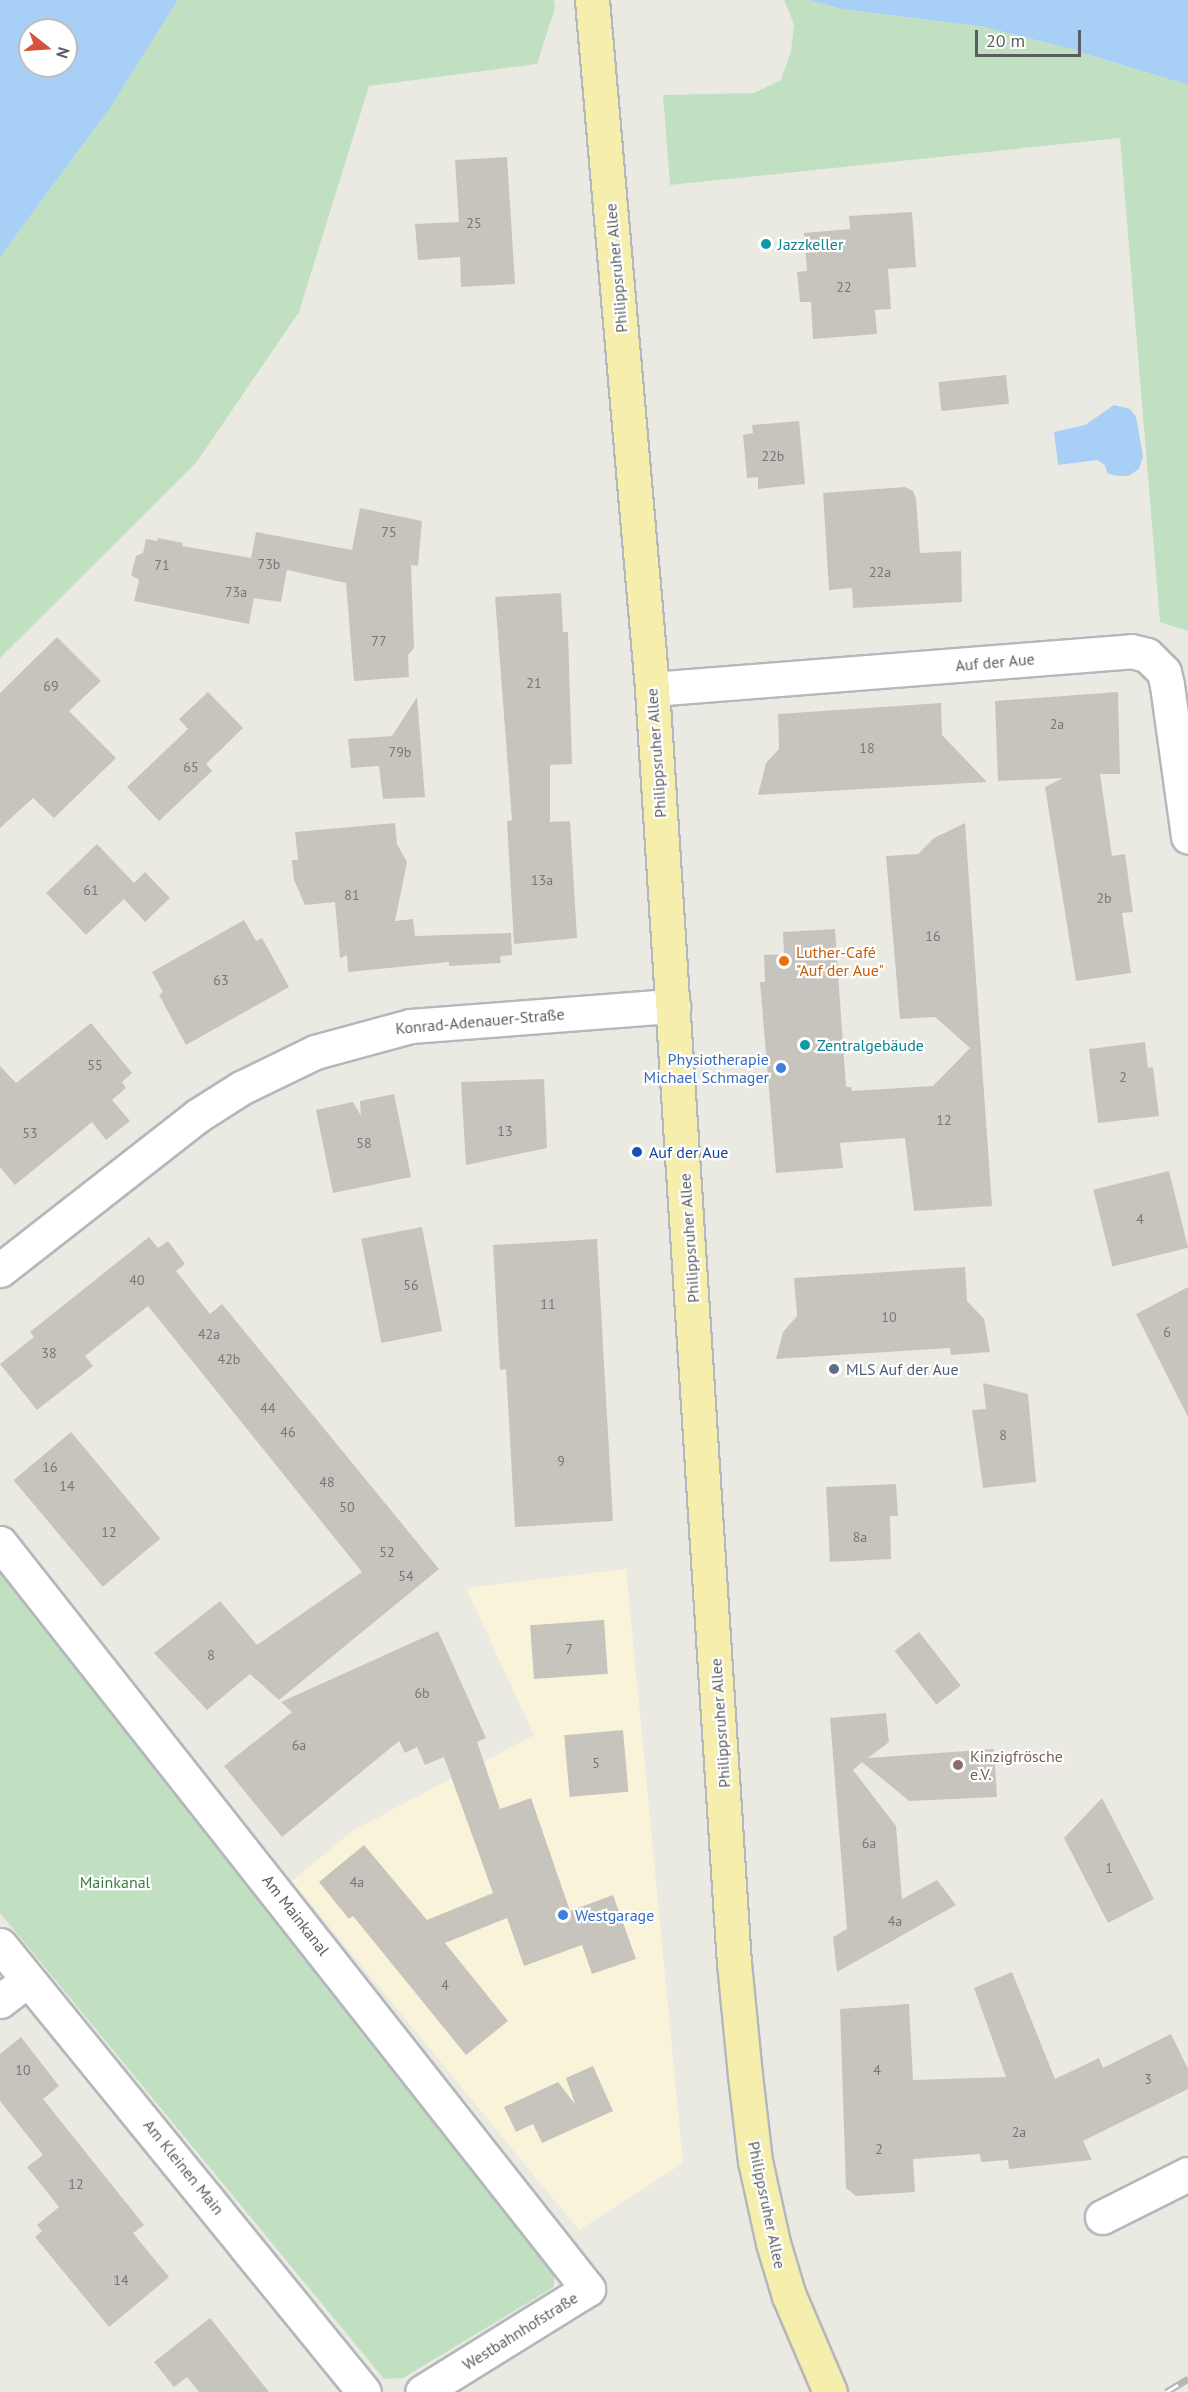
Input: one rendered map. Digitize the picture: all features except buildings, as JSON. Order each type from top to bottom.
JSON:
[{"type":"main road","name":"Philippsruher Allee","points":[[592,0],[652,689],[734,1963],[746,2085],[755,2161],[772,2243],[789,2296],[830,2392]]},
{"type":"street","name":"Auf der Aue","points":[[652,689],[1131,651],[1147,655],[1164,672],[1188,837]]},
{"type":"street","name":"Konrad-Adenauer-Straße","points":[[0,1270],[197,1116],[241,1088],[315,1052],[411,1026],[673,1006]]},
{"type":"street","name":"Am Mainkanal","points":[[0,1543],[588,2289]]},
{"type":"street","name":"Am Kleinen Main","points":[[0,1945],[364,2392]]},
{"type":"street","points":[[0,2001],[28,1980]]},
{"type":"street","points":[[1102,2217],[1188,2174]]},
{"type":"street","name":"Westbahnhofstraße","points":[[422,2392],[588,2289]]},
{"type":"shaded area","points":[[626,1569],[683,2163],[579,2230],[292,1881],[352,1831],[534,1735],[466,1588]]},
{"type":"green space","points":[[178,0],[554,0],[555,8],[537,64],[369,86],[299,312],[196,463],[0,658],[0,257],[110,108]]},
{"type":"green space","points":[[784,0],[809,0],[842,9],[984,27],[1064,47],[1188,85],[1188,631],[1160,622],[1120,138],[670,185],[663,95],[754,93],[781,80],[791,51],[794,24]]},
{"type":"green space","name":"Mainkanal","points":[[0,1561],[554,2258],[554,2287],[403,2378],[384,2379],[0,1913]]},
{"type":"water","points":[[0,0],[178,0],[110,108],[0,257]]},
{"type":"water","points":[[809,0],[1188,0],[1188,85],[1064,47],[984,27],[842,9]]},
{"type":"water","points":[[1114,405],[1130,409],[1136,417],[1143,456],[1139,469],[1128,476],[1117,476],[1107,473],[1105,465],[1097,460],[1058,465],[1054,432],[1085,425]]},
{"type":"railway","points":[[1166,2392],[1188,2379]]},
{"type":"place","name":"Jazzkeller","points":[[766,244]]},
{"type":"place","name":"Luther-Café \"Auf der Aue\"","points":[[784,961]]},
{"type":"place","name":"Zentralgebäude","points":[[805,1045]]},
{"type":"place","name":"Physiotherapie Michael Schmager","points":[[781,1068]]},
{"type":"place","name":"Auf der Aue","points":[[637,1152]]},
{"type":"place","name":"MLS Auf der Aue","points":[[834,1369]]},
{"type":"place","name":"Kinzigfrösche e.V.","points":[[958,1765]]},
{"type":"place","name":"Westgarage","points":[[563,1915]]}]
